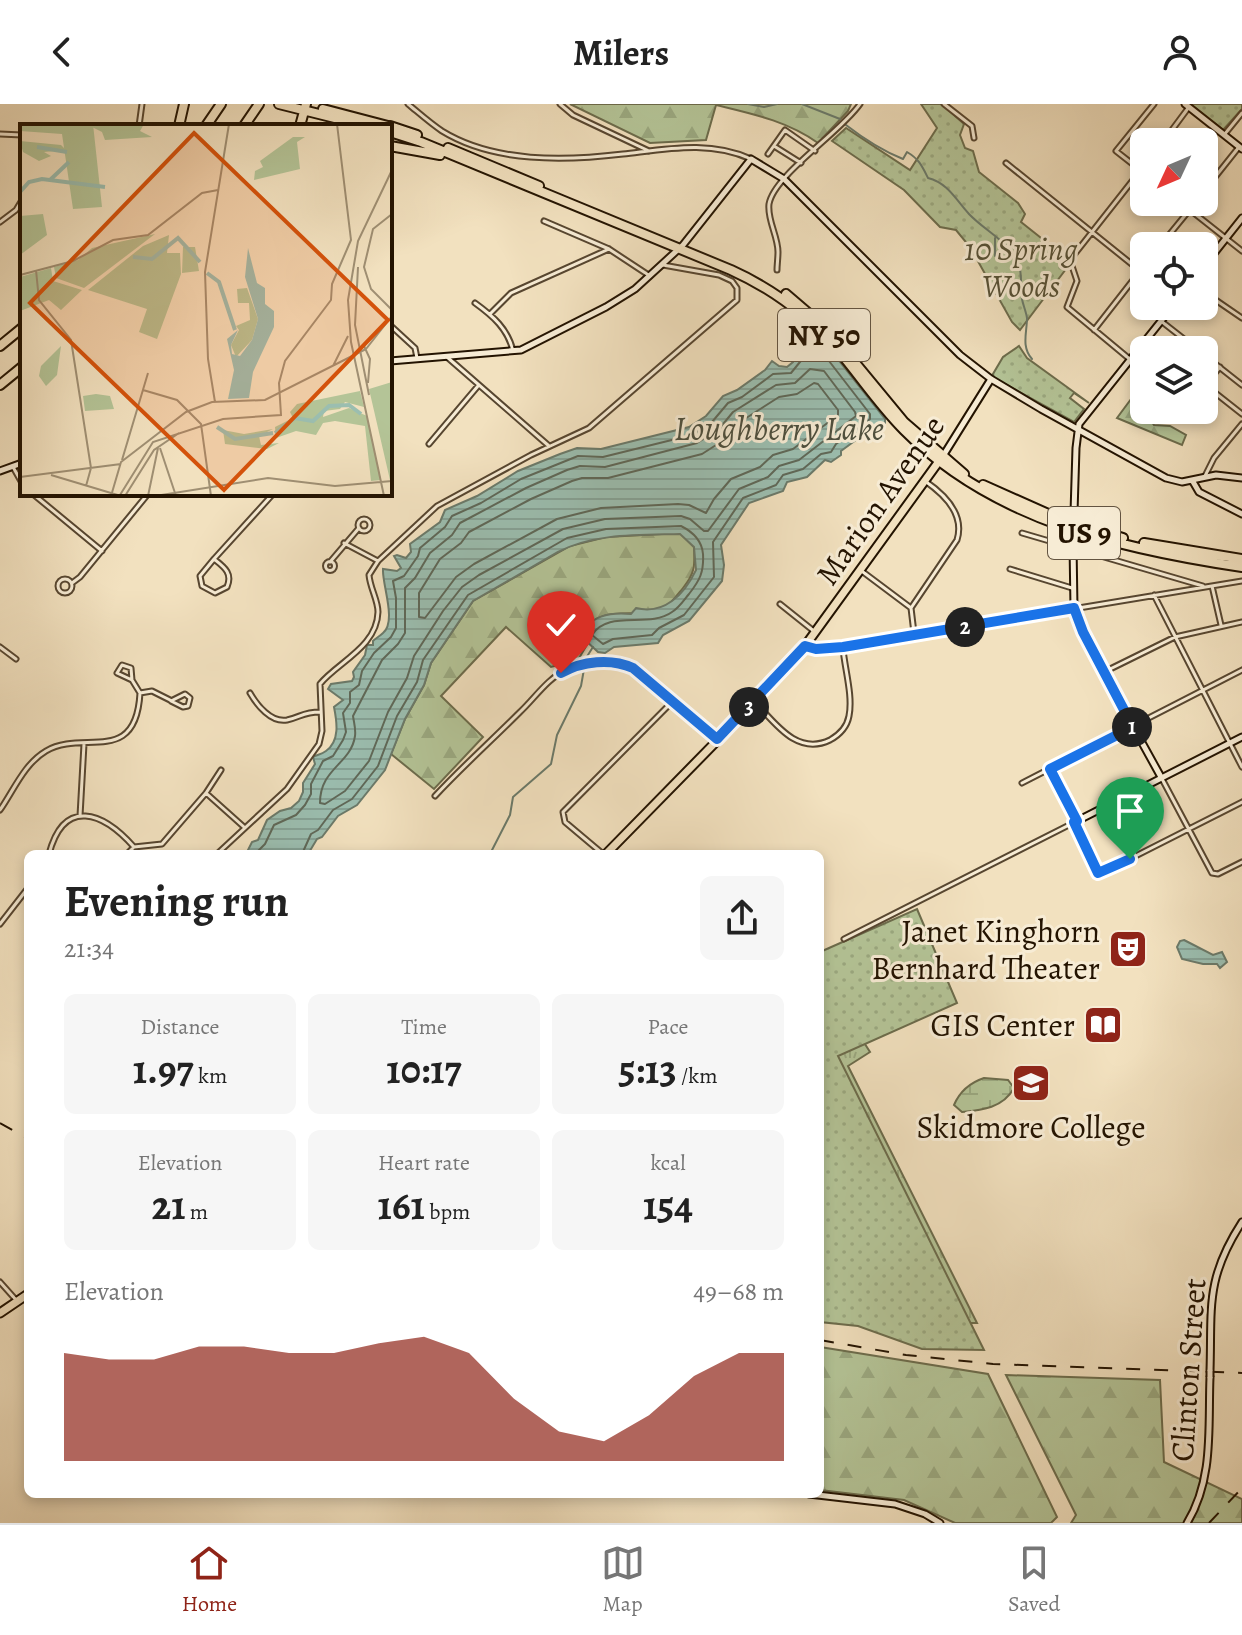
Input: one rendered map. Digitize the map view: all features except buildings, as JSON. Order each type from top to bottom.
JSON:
[{"type":"highway","points":[[179,124],[184,104]]},
{"type":"highway","points":[[207,124],[221,104]]},
{"type":"highway","points":[[245,124],[259,104]]},
{"type":"highway","name":"NY 50","points":[[279,104],[329,111],[375,124]]},
{"type":"highway","points":[[319,104],[329,111]]},
{"type":"highway","name":"NY 50","points":[[305,106],[361,124]]},
{"type":"highway","name":"NY 50","points":[[392,129],[477,167],[752,274],[805,309],[836,338],[904,422],[941,459]]},
{"type":"highway","name":"NY 50","points":[[392,129],[681,247]]},
{"type":"highway","points":[[392,146],[436,154],[477,167]]},
{"type":"highway","points":[[0,346],[20,330]]},
{"type":"highway","points":[[0,385],[20,369]]},
{"type":"highway","name":"US 9","points":[[941,459],[990,489],[1074,526],[1164,554],[1242,567]]},
{"type":"highway","name":"US 9","points":[[1074,526],[1151,545],[1242,559]]},
{"type":"main road","name":"Marion Avenue","points":[[609,850],[755,702],[805,646],[941,459]]},
{"type":"main road","points":[[0,1313],[24,1297]]},
{"type":"street","points":[[139,124],[142,104]]},
{"type":"street","points":[[408,104],[443,132],[488,150],[552,157],[607,156],[704,147],[751,159],[784,179],[960,355],[991,379],[1166,478],[1182,482],[1205,477],[1242,478]]},
{"type":"street","points":[[560,104],[573,115],[649,151]]},
{"type":"street","points":[[777,270],[778,251],[769,204],[775,189],[860,104]]},
{"type":"street","points":[[944,104],[972,126],[974,138]]},
{"type":"street","points":[[1135,128],[1154,104]]},
{"type":"street","points":[[1172,128],[1187,106],[1241,148],[1218,174]]},
{"type":"street","points":[[1224,135],[1242,113]]},
{"type":"street","points":[[768,154],[785,130],[815,151]]},
{"type":"street","points":[[0,134],[20,135]]},
{"type":"street","points":[[1130,134],[1116,151],[1130,161]]},
{"type":"street","points":[[774,146],[801,163]]},
{"type":"street","points":[[392,361],[513,351],[532,345],[606,307],[628,294],[681,247],[751,159]]},
{"type":"street","points":[[1006,163],[1130,262]]},
{"type":"street","points":[[1130,186],[1070,260],[1077,281],[1067,304],[1071,313],[1130,360],[1079,424],[1073,549],[1074,608],[1103,672],[1212,873],[1218,874],[1242,862]]},
{"type":"street","points":[[0,222],[20,203]]},
{"type":"street","points":[[1172,232],[1185,216]]},
{"type":"street","points":[[1197,216],[1242,251]]},
{"type":"street","points":[[1218,248],[1242,218]]},
{"type":"street","points":[[544,221],[609,249],[650,276]]},
{"type":"street","points":[[490,314],[511,293],[609,249]]},
{"type":"street","points":[[221,850],[287,789],[319,744],[322,731],[320,684],[348,661],[372,629],[378,612],[369,575],[378,561],[442,502],[584,431],[644,383],[737,300],[737,288],[727,278],[663,265]]},
{"type":"street","points":[[1094,330],[1130,286]]},
{"type":"street","points":[[1218,302],[1242,318]]},
{"type":"street","points":[[475,303],[490,314],[509,337],[513,351]]},
{"type":"street","points":[[1149,336],[1161,321],[1180,336]]},
{"type":"street","points":[[392,327],[415,348],[417,358]]},
{"type":"street","points":[[446,356],[549,446]]},
{"type":"street","points":[[1218,369],[1220,367],[1242,385]]},
{"type":"street","name":"Marion Avenue","points":[[941,459],[991,379]]},
{"type":"street","points":[[429,444],[478,386]]},
{"type":"street","points":[[1218,396],[1242,414]]},
{"type":"street","points":[[1205,477],[1214,458],[1242,424]]},
{"type":"street","points":[[0,471],[20,464]]},
{"type":"street","points":[[13,467],[20,479]]},
{"type":"street","points":[[1192,480],[1199,492],[1242,514]]},
{"type":"street","points":[[914,635],[911,608],[957,540],[959,532],[957,518],[948,500],[925,481]]},
{"type":"street","points":[[35,496],[102,551]]},
{"type":"street","points":[[72,583],[146,496]]},
{"type":"street","points":[[214,559],[230,577],[227,587],[215,593],[202,586],[200,576],[214,559],[271,496]]},
{"type":"street","points":[[330,562],[359,528]]},
{"type":"street","points":[[1022,533],[1206,587]]},
{"type":"street","points":[[344,543],[378,561]]},
{"type":"street","points":[[1010,569],[1072,588]]},
{"type":"street","points":[[861,570],[911,608]]},
{"type":"street","points":[[805,646],[816,649],[843,647],[1242,581]]},
{"type":"street","points":[[1212,586],[1221,627]]},
{"type":"street","points":[[1154,595],[1242,767]]},
{"type":"street","points":[[780,604],[815,632]]},
{"type":"street","points":[[1103,672],[1175,637],[1242,622]]},
{"type":"street","points":[[0,647],[16,659]]},
{"type":"street","points":[[755,702],[796,741],[815,745],[837,736],[849,715],[843,647]]},
{"type":"street","points":[[435,796],[470,757],[491,741],[564,670],[585,665],[615,662],[633,668],[717,739]]},
{"type":"street","points":[[1022,783],[1242,670]]},
{"type":"street","points":[[0,810],[35,759],[52,747],[108,742],[126,732],[136,716],[140,693],[132,680]]},
{"type":"street","points":[[140,693],[152,691],[171,701]]},
{"type":"street","points":[[250,693],[266,713],[275,718],[286,720],[295,715],[320,712]]},
{"type":"street","points":[[600,850],[565,822],[563,812],[673,701]]},
{"type":"street","points":[[844,939],[1242,737]]},
{"type":"street","points":[[80,816],[84,744]]},
{"type":"street","points":[[1050,769],[1098,873],[1242,802]]},
{"type":"street","points":[[131,850],[162,844],[206,793],[221,770]]},
{"type":"street","points":[[206,793],[244,827]]},
{"type":"street","points":[[50,850],[58,829],[65,822],[90,815],[104,820],[134,847]]},
{"type":"street","points":[[0,924],[24,893]]},
{"type":"street","name":"Clinton Street","points":[[1187,1523],[1200,1500],[1206,1473],[1211,1303],[1215,1277],[1224,1251],[1242,1222]]},
{"type":"street","points":[[0,1282],[17,1301]]},
{"type":"street","points":[[824,1496],[895,1504],[925,1514],[940,1523]]},
{"type":"green space","points":[[570,104],[851,104],[818,143],[782,124],[716,105],[706,140],[650,143]]},
{"type":"green space","name":"10 Spring Woods","points":[[921,104],[942,104],[964,124],[960,135],[965,148],[973,151],[979,172],[1018,203],[1025,214],[1021,222],[1065,257],[1062,263],[1066,269],[1020,330],[1012,322],[970,247],[956,230],[940,227],[904,190],[832,141],[846,128],[910,170],[937,128]]},
{"type":"green space","points":[[1190,104],[1242,104],[1242,109],[1223,130]]},
{"type":"green space","points":[[1019,346],[1027,358],[1089,403],[1074,393],[1070,398],[1084,409],[1074,422],[994,378],[993,374],[1003,357]]},
{"type":"green space","points":[[1130,400],[1130,423],[1117,418]]},
{"type":"green space","points":[[1131,424],[1170,426],[1186,435],[1182,445]]},
{"type":"green space","points":[[680,533],[694,547],[694,559],[690,578],[677,596],[655,611],[600,617],[584,632],[588,643],[578,660],[551,667],[506,627],[441,696],[483,737],[434,789],[391,754],[405,719],[424,685],[431,663],[473,601],[570,546],[606,537]]},
{"type":"green space","points":[[917,909],[957,1003],[838,1056],[984,1350],[922,1349],[858,1326],[824,1322],[824,950]]},
{"type":"green space","points":[[863,1041],[870,1052],[848,1066],[977,1323],[966,1323],[835,1055]]},
{"type":"green space","points":[[984,1078],[1008,1080],[1014,1088],[998,1104],[962,1112],[954,1105],[959,1096],[969,1085]]},
{"type":"green space","points":[[824,1348],[988,1374],[1057,1517],[1051,1523],[955,1523],[904,1500],[824,1490]]},
{"type":"green space","points":[[1006,1375],[1160,1380],[1164,1462],[1242,1499],[1242,1523],[1071,1523],[1076,1515]]},
{"type":"water","name":"Loughberry Lake","points":[[803,343],[819,352],[832,352],[885,423],[879,423],[831,462],[825,460],[807,477],[787,482],[783,491],[749,503],[721,545],[724,565],[722,581],[689,621],[663,635],[658,643],[614,647],[605,653],[598,652],[583,638],[585,630],[594,620],[616,614],[631,614],[636,608],[656,609],[679,595],[696,570],[694,547],[680,534],[602,538],[558,552],[473,601],[431,663],[385,770],[357,805],[338,816],[310,850],[248,850],[252,842],[258,840],[267,820],[299,801],[303,783],[315,764],[313,757],[326,751],[334,742],[334,707],[343,700],[328,689],[331,684],[352,681],[353,672],[365,655],[367,645],[373,645],[373,641],[387,627],[389,612],[383,569],[397,571],[401,568],[394,556],[406,558],[411,552],[410,544],[440,522],[445,510],[477,496],[518,471],[577,448],[601,449],[689,427],[706,416],[723,396],[765,370],[772,361],[787,367]]},
{"type":"water","points":[[1184,940],[1213,955],[1222,952],[1227,962],[1220,968],[1217,964],[1182,959],[1177,947]]},
{"type":"waterway","points":[[748,104],[764,107],[777,104]]},
{"type":"waterway","points":[[802,104],[840,119]]},
{"type":"waterway","points":[[846,125],[896,156],[903,159],[907,152],[911,155],[920,163],[928,178],[946,188],[1014,255],[1020,267],[1027,318],[1026,344],[1032,359]]},
{"type":"waterway","points":[[995,238],[995,256]]},
{"type":"waterway","points":[[492,850],[510,815],[513,797],[551,764],[557,735],[581,686],[586,658],[593,647]]},
{"type":"railway","points":[[0,1123],[24,1137]]},
{"type":"railway","points":[[824,1341],[906,1355],[993,1364],[1242,1373]]},
{"type":"railway","points":[[1209,1523],[1242,1488]]},
{"type":"place","name":"Janet Kinghorn Bernhard Theater","points":[[1128,949]]},
{"type":"place","name":"GIS Center","points":[[1103,1025]]},
{"type":"place","name":"Skidmore College","points":[[1031,1083]]},
{"type":"route","points":[[561,673],[573,667],[603,662],[624,664],[639,671],[717,739],[805,646],[816,649],[843,647],[1074,608],[1083,632],[1133,727],[1050,769],[1077,821],[1074,822],[1098,873],[1130,859]]}]
